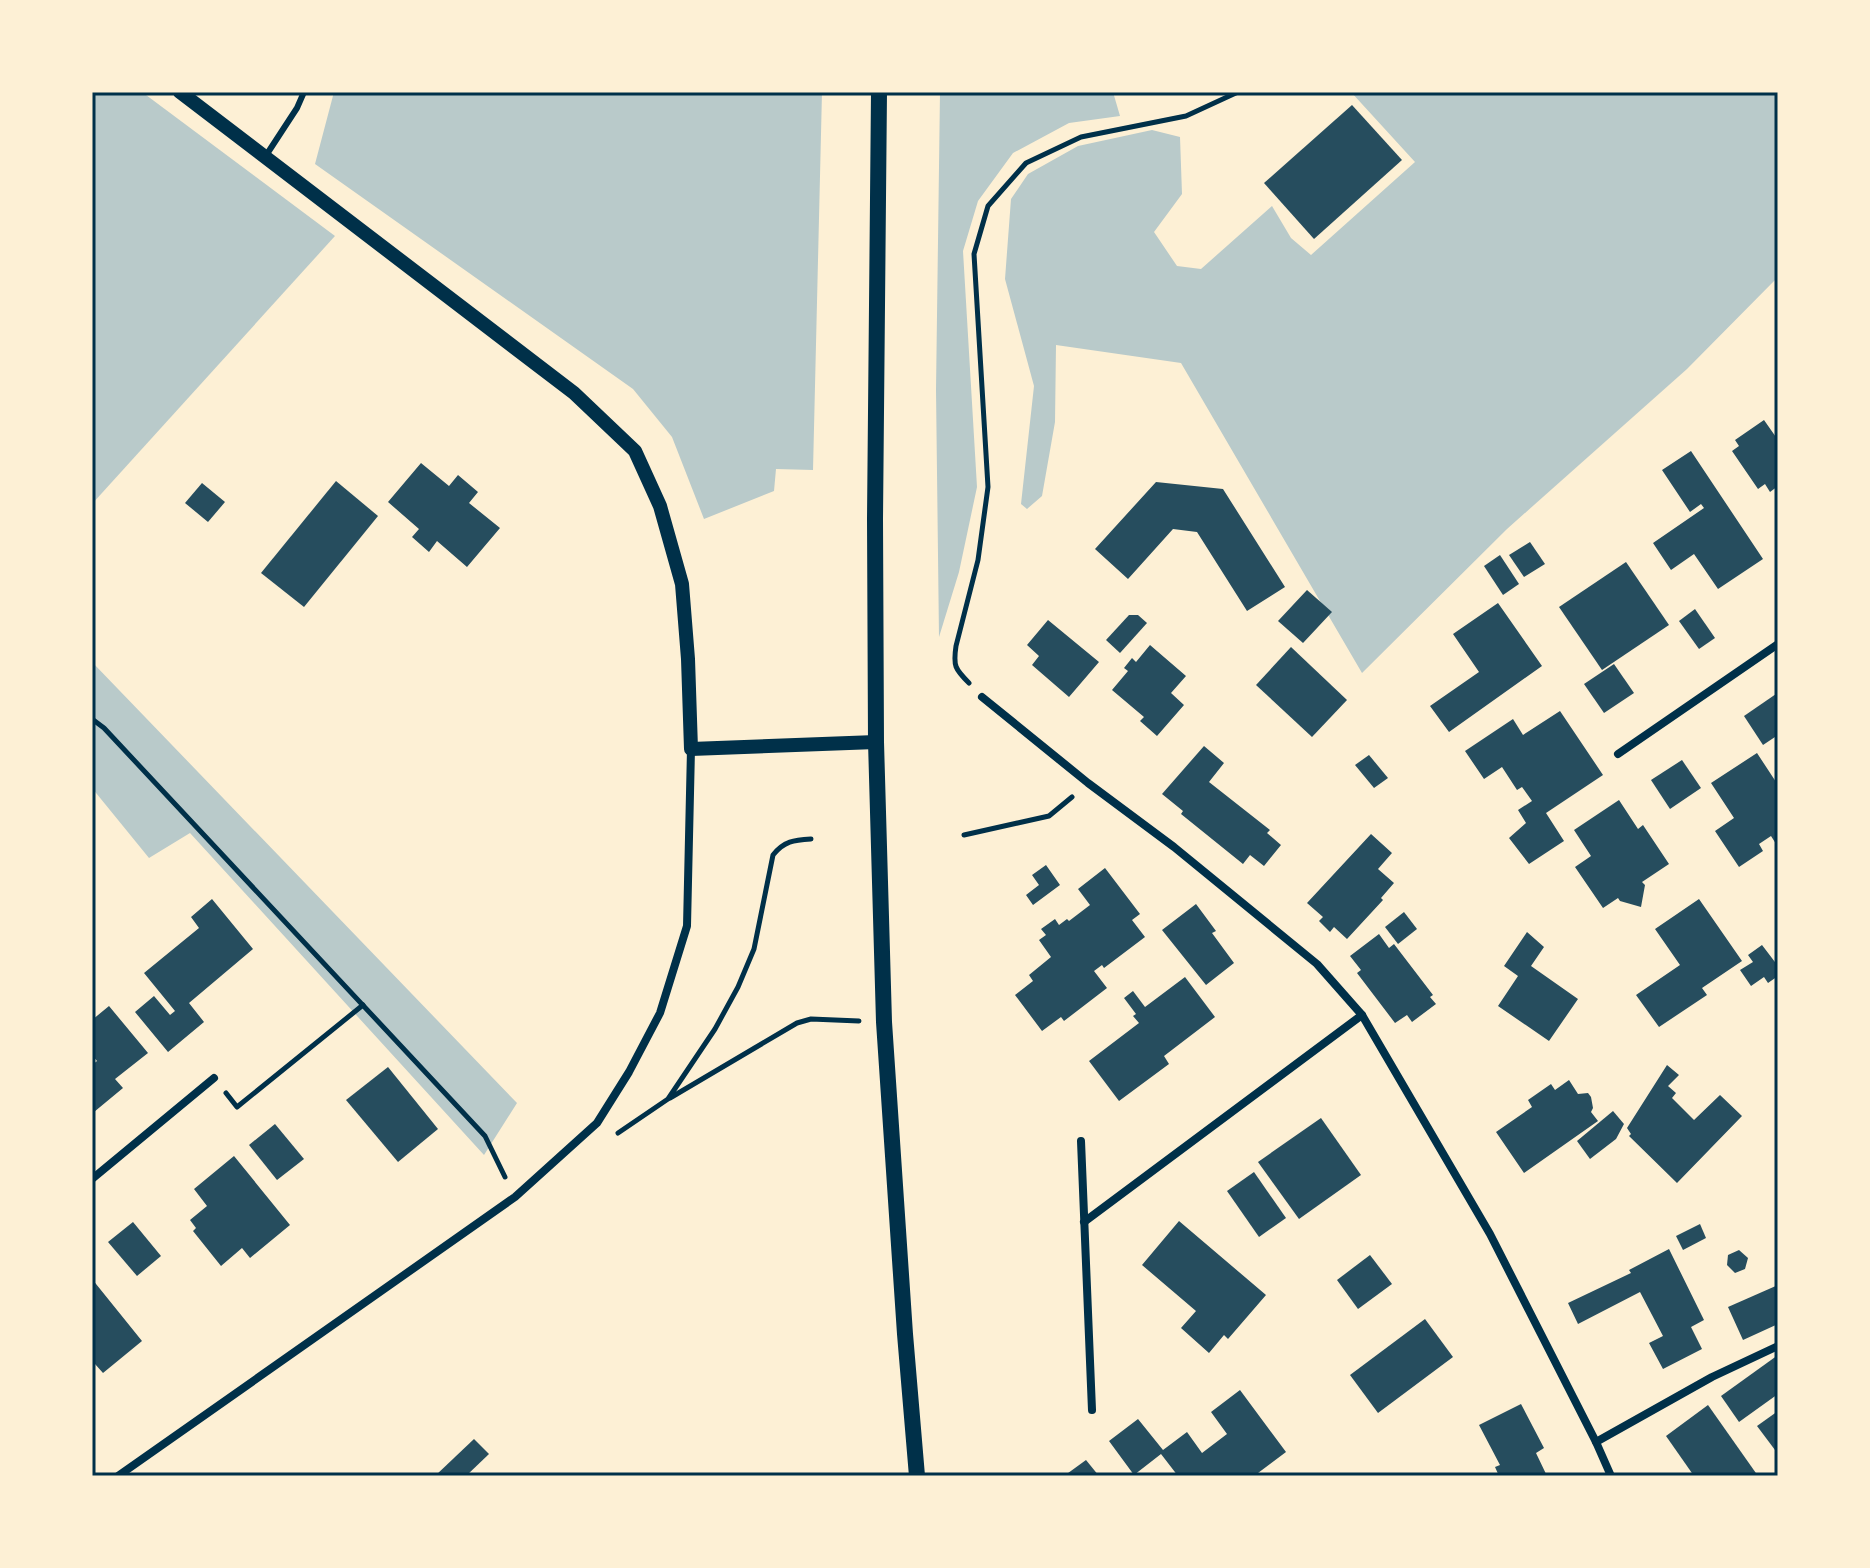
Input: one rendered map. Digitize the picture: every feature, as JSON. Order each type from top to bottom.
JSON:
[{"type":"main road","points":[[879,92],[876,742],[884,1022],[917,1476]]},
{"type":"street","points":[[118,1476],[515,1197],[597,1123],[629,1072],[660,1013],[687,926],[691,749],[682,584],[660,506],[635,451],[574,393],[180,92]]},
{"type":"street","points":[[1618,754],[1778,644]]},
{"type":"street","points":[[982,697],[1317,964],[1362,1015],[1490,1234],[1611,1476]]},
{"type":"street","points":[[691,749],[876,742]]},
{"type":"street","points":[[1084,1222],[1362,1015]]},
{"type":"street","points":[[92,1179],[214,1078]]},
{"type":"street","points":[[1081,1141],[1092,1410]]},
{"type":"street","points":[[1596,1442],[1712,1377],[1778,1346]]},
{"type":"lane","points":[[265,157],[304,92]]},
{"type":"path","points":[[982,697],[955,667],[954,660],[978,560],[988,487],[974,254],[988,206],[1026,163],[1081,137],[1186,116],[1238,92]]},
{"type":"path","points":[[92,719],[104,728],[485,1136],[515,1197]]},
{"type":"path","points":[[964,835],[1049,816],[1088,783]]},
{"type":"path","points":[[668,1099],[715,1029],[738,987],[754,949],[773,855],[780,846],[792,840],[811,839]]},
{"type":"path","points":[[214,1078],[237,1107],[363,1005]]},
{"type":"path","points":[[597,1123],[619,1134],[668,1099],[797,1023],[811,1019],[884,1022]]},
{"type":"shaded area","points":[[92,92],[142,92],[335,236],[92,504]]},
{"type":"shaded area","points":[[334,92],[822,92],[813,470],[776,469],[774,491],[704,519],[672,437],[633,389],[315,164]]},
{"type":"shaded area","points":[[940,92],[1113,92],[1120,116],[1069,123],[1013,153],[978,201],[963,251],[977,487],[959,572],[939,637],[936,390]]},
{"type":"shaded area","points":[[1351,92],[1778,92],[1778,277],[1687,369],[1507,529],[1362,673],[1181,363],[1056,345],[1055,422],[1042,496],[1027,509],[1021,504],[1034,386],[1005,279],[1011,199],[1028,174],[1078,146],[1152,130],[1180,137],[1182,194],[1154,232],[1177,266],[1201,269],[1272,206],[1291,238],[1311,255],[1415,162]]},
{"type":"shaded area","points":[[92,662],[517,1103],[484,1155],[190,833],[149,858],[92,788]]},
{"type":"building","points":[[1352,105],[1402,160],[1314,239],[1264,183]]},
{"type":"building","points":[[1764,420],[1778,440],[1778,486],[1770,492],[1765,484],[1758,489],[1732,451],[1739,446],[1735,440]]},
{"type":"building","points":[[1691,451],[1763,559],[1718,589],[1694,554],[1671,570],[1653,543],[1704,508],[1701,504],[1690,512],[1662,470]]},
{"type":"building","points":[[421,463],[449,486],[458,475],[478,492],[469,503],[500,528],[467,567],[437,541],[429,552],[412,537],[419,529],[388,502]]},
{"type":"building","points":[[336,481],[378,516],[304,607],[261,573]]},
{"type":"building","points":[[1156,482],[1223,489],[1285,587],[1247,611],[1197,532],[1173,529],[1128,579],[1095,549]]},
{"type":"building","points":[[202,483],[225,502],[208,522],[185,503]]},
{"type":"building","points":[[1530,542],[1545,564],[1524,577],[1509,555]]},
{"type":"building","points":[[1500,555],[1519,584],[1503,595],[1484,566]]},
{"type":"building","points":[[1626,562],[1669,625],[1602,670],[1559,607]]},
{"type":"building","points":[[1307,590],[1332,612],[1303,643],[1278,621]]},
{"type":"building","points":[[1498,603],[1542,666],[1449,732],[1430,706],[1479,672],[1453,634]]},
{"type":"building","points":[[1695,609],[1715,638],[1699,649],[1679,621]]},
{"type":"building","points":[[1129,615],[1138,615],[1147,623],[1120,653],[1106,640]]},
{"type":"building","points":[[1048,620],[1099,662],[1069,697],[1032,665],[1039,656],[1027,645]]},
{"type":"building","points":[[1150,645],[1186,676],[1171,693],[1184,705],[1157,736],[1140,721],[1144,717],[1112,690],[1128,671],[1124,668],[1132,658],[1136,662]]},
{"type":"building","points":[[1291,647],[1347,700],[1312,737],[1256,685]]},
{"type":"building","points":[[1614,664],[1634,693],[1604,713],[1584,684]]},
{"type":"building","points":[[1776,694],[1778,735],[1763,745],[1744,716]]},
{"type":"building","points":[[1560,711],[1603,775],[1546,813],[1564,841],[1529,864],[1509,838],[1526,823],[1518,810],[1532,801],[1522,787],[1517,790],[1502,767],[1484,779],[1465,751],[1513,719],[1523,735]]},
{"type":"building","points":[[1204,746],[1224,763],[1209,782],[1270,830],[1267,833],[1281,845],[1264,866],[1250,855],[1243,864],[1181,814],[1183,811],[1162,794]]},
{"type":"building","points":[[1757,753],[1778,785],[1778,847],[1771,836],[1759,844],[1763,851],[1739,867],[1715,831],[1734,818],[1711,783]]},
{"type":"building","points":[[1369,755],[1388,778],[1374,788],[1355,765]]},
{"type":"building","points":[[1682,760],[1701,788],[1670,809],[1651,780]]},
{"type":"building","points":[[1619,800],[1638,829],[1643,825],[1669,864],[1642,882],[1645,885],[1641,907],[1618,898],[1603,908],[1575,867],[1591,856],[1574,830]]},
{"type":"building","points":[[1371,834],[1392,853],[1378,869],[1394,883],[1381,898],[1383,900],[1347,939],[1334,927],[1330,932],[1319,921],[1323,917],[1307,903]]},
{"type":"building","points":[[1046,865],[1060,885],[1033,905],[1026,895],[1039,885],[1032,875]]},
{"type":"building","points":[[1105,868],[1140,914],[1132,920],[1145,937],[1104,968],[1102,965],[1094,971],[1107,988],[1064,1021],[1061,1017],[1042,1031],[1015,995],[1033,981],[1029,975],[1051,957],[1039,940],[1046,935],[1041,929],[1055,919],[1059,925],[1067,919],[1069,921],[1090,905],[1078,889]]},
{"type":"building","points":[[212,899],[253,949],[189,1003],[204,1022],[168,1052],[135,1012],[154,996],[170,1015],[175,1011],[144,973],[199,928],[191,917]]},
{"type":"building","points":[[1699,899],[1742,961],[1702,988],[1707,995],[1659,1027],[1636,995],[1680,965],[1655,929]]},
{"type":"building","points":[[1196,904],[1234,963],[1206,985],[1162,930]]},
{"type":"building","points":[[1404,912],[1417,929],[1398,944],[1385,927]]},
{"type":"building","points":[[1527,932],[1544,947],[1531,966],[1578,999],[1549,1041],[1498,1006],[1518,976],[1504,966]]},
{"type":"building","points":[[1379,934],[1389,948],[1394,944],[1433,995],[1430,997],[1436,1004],[1412,1022],[1407,1015],[1395,1023],[1357,973],[1361,970],[1350,956]]},
{"type":"building","points":[[1762,945],[1778,966],[1778,976],[1768,983],[1764,977],[1751,986],[1740,970],[1753,962],[1748,955]]},
{"type":"building","points":[[1185,977],[1215,1017],[1164,1056],[1169,1064],[1119,1101],[1089,1061],[1139,1023],[1124,998],[1133,991],[1145,1007]]},
{"type":"building","points":[[109,1006],[148,1053],[115,1079],[123,1088],[94,1112],[92,1065],[97,1061],[92,1055],[92,1020]]},
{"type":"building","points":[[1667,1065],[1679,1075],[1668,1086],[1676,1093],[1672,1098],[1694,1120],[1720,1095],[1742,1116],[1677,1183],[1629,1136],[1631,1134],[1627,1128]]},
{"type":"building","points":[[388,1067],[438,1129],[398,1162],[346,1100]]},
{"type":"building","points":[[1569,1080],[1578,1094],[1588,1093],[1591,1097],[1591,1112],[1598,1121],[1524,1173],[1496,1132],[1532,1107],[1528,1100],[1551,1084],[1555,1090]]},
{"type":"building","points":[[1613,1111],[1624,1124],[1616,1139],[1590,1159],[1577,1141]]},
{"type":"building","points":[[1321,1118],[1361,1175],[1299,1219],[1258,1162]]},
{"type":"building","points":[[275,1124],[304,1159],[277,1180],[249,1145]]},
{"type":"building","points":[[234,1156],[290,1225],[250,1258],[242,1248],[221,1266],[193,1231],[196,1228],[190,1220],[207,1206],[194,1189]]},
{"type":"building","points":[[1254,1172],[1286,1218],[1259,1237],[1227,1191]]},
{"type":"building","points":[[1179,1221],[1266,1295],[1228,1339],[1224,1335],[1209,1353],[1181,1328],[1196,1311],[1142,1265]]},
{"type":"building","points":[[133,1222],[161,1256],[137,1276],[108,1242]]},
{"type":"building","points":[[1700,1224],[1706,1238],[1683,1250],[1676,1236]]},
{"type":"building","points":[[1669,1249],[1704,1320],[1691,1327],[1702,1349],[1663,1369],[1649,1343],[1663,1336],[1640,1292],[1578,1324],[1568,1303],[1631,1273],[1629,1270]]},
{"type":"building","points":[[1739,1250],[1748,1258],[1745,1269],[1735,1273],[1727,1265],[1728,1255]]},
{"type":"building","points":[[1370,1255],[1392,1284],[1358,1309],[1337,1280]]},
{"type":"building","points":[[92,1279],[142,1341],[103,1373],[95,1364],[92,1366]]},
{"type":"building","points":[[1778,1285],[1778,1324],[1743,1340],[1728,1307]]},
{"type":"building","points":[[1425,1319],[1453,1357],[1378,1413],[1350,1375]]},
{"type":"building","points":[[1778,1355],[1778,1394],[1739,1422],[1721,1396]]},
{"type":"building","points":[[1240,1390],[1286,1452],[1254,1476],[1178,1476],[1161,1454],[1134,1475],[1109,1441],[1138,1419],[1163,1450],[1187,1432],[1202,1453],[1227,1434],[1211,1412]]},
{"type":"building","points":[[1521,1404],[1544,1448],[1536,1453],[1547,1476],[1499,1476],[1495,1467],[1500,1465],[1479,1425]]},
{"type":"building","points":[[1708,1405],[1758,1476],[1694,1476],[1666,1436]]},
{"type":"building","points":[[1778,1411],[1778,1448],[1775,1450],[1757,1426]]},
{"type":"building","points":[[474,1439],[489,1454],[466,1476],[435,1476]]},
{"type":"building","points":[[1086,1460],[1099,1476],[1064,1476]]}]
